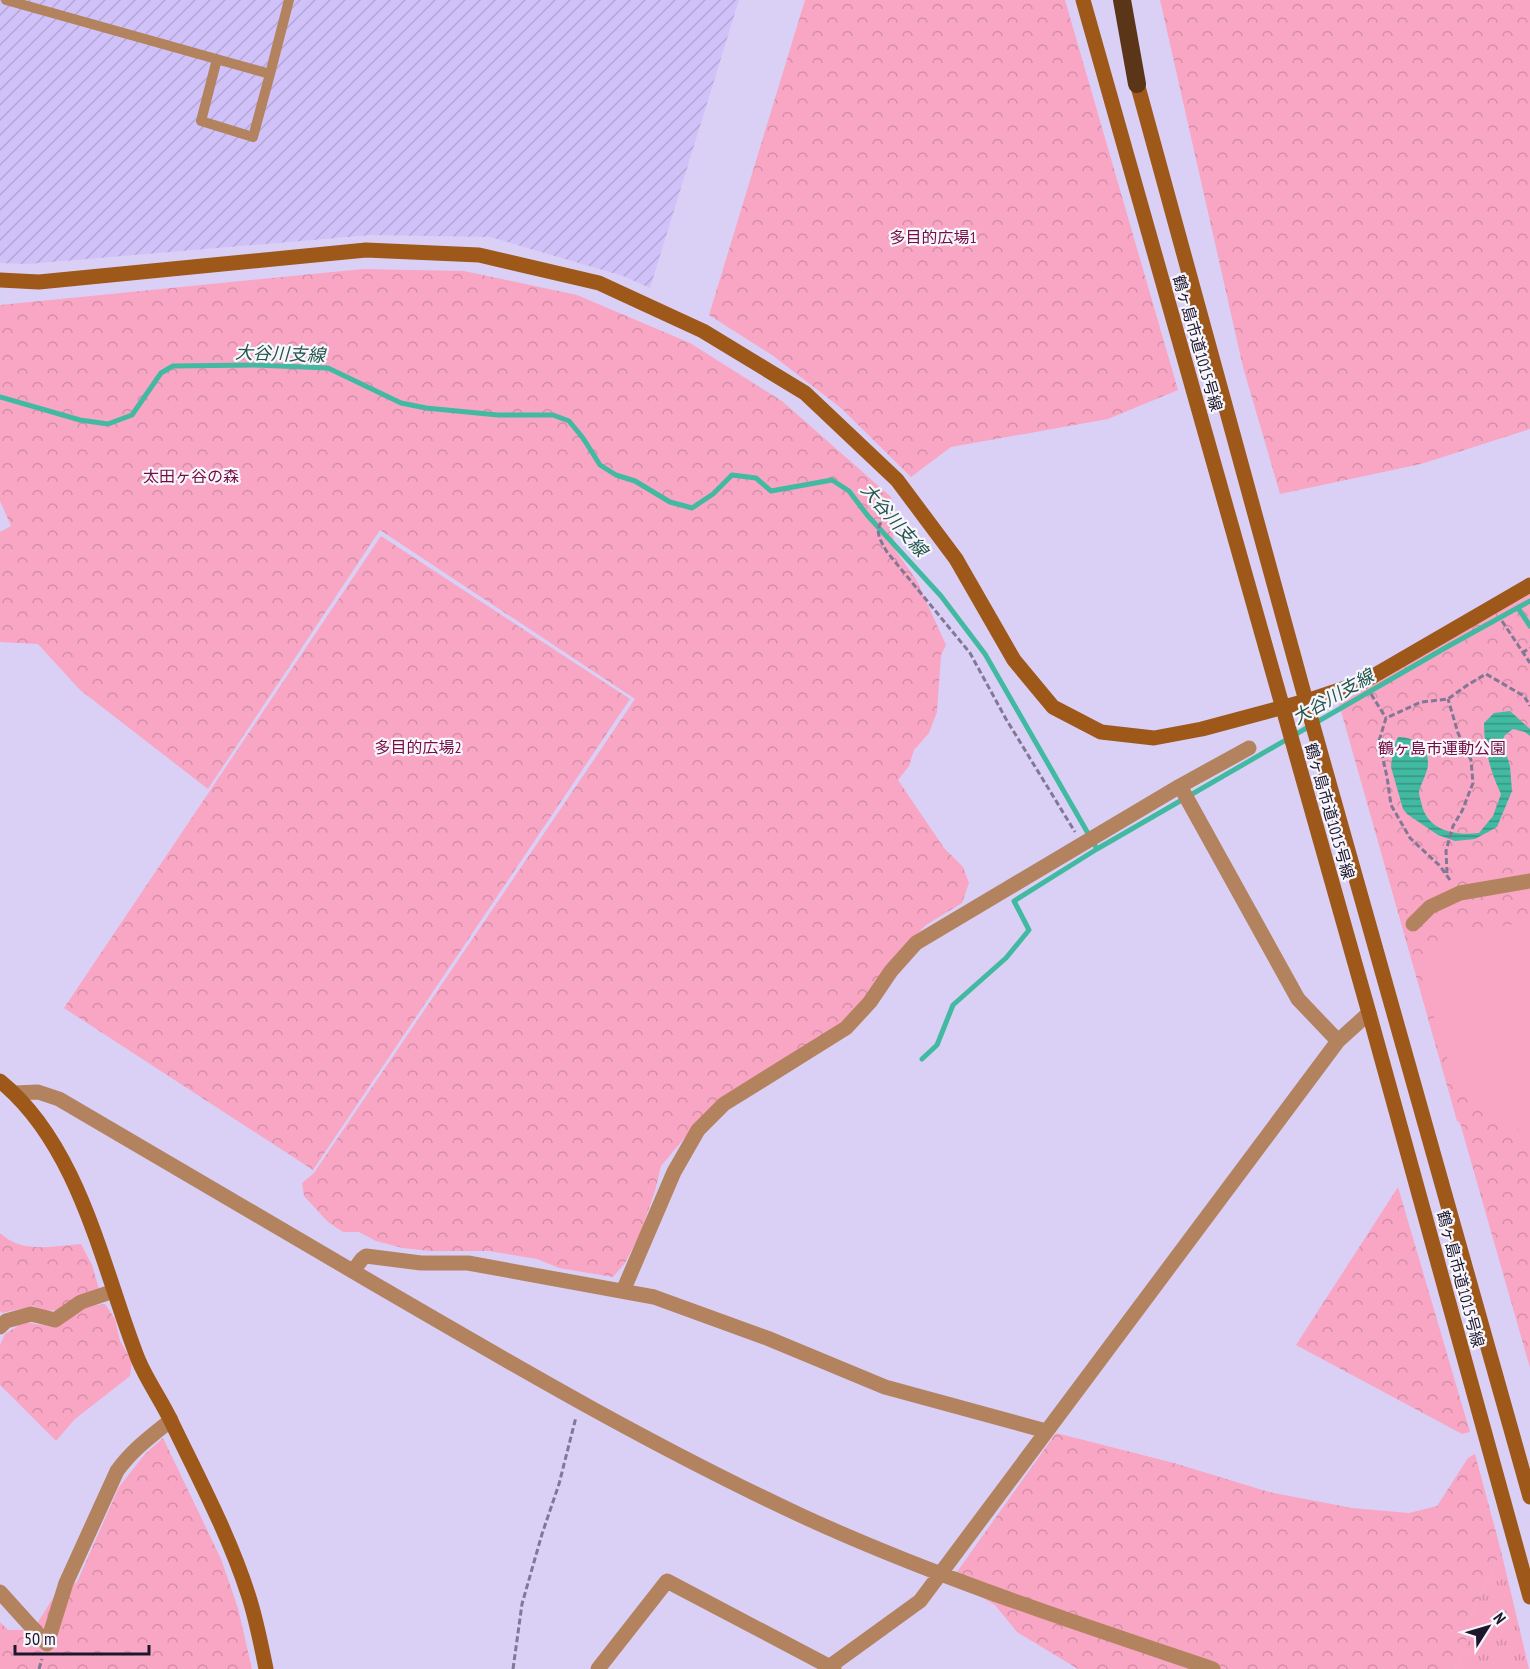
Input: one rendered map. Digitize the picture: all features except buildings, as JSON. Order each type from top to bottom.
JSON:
[{"type":"highway","points":[[1122,0],[1137,84]]},
{"type":"street","name":"鶴ヶ島市道1015号線","points":[[1083,0],[1369,1013],[1530,1597]]},
{"type":"street","name":"鶴ヶ島市道1015号線","points":[[1115,0],[1306,701],[1530,1497]]},
{"type":"street","points":[[0,280],[39,282],[366,250],[479,255],[599,283],[703,331],[805,393],[897,480],[956,559],[1014,660],[1053,707],[1101,732],[1154,738],[1202,729],[1306,701],[1363,682],[1530,585]]},
{"type":"street","points":[[623,1291],[674,1172],[698,1130],[724,1104],[846,1028],[870,1002],[891,971],[916,943],[1180,786],[1249,748]]},
{"type":"street","points":[[1180,786],[1298,999],[1338,1041]]},
{"type":"street","points":[[1413,924],[1430,907],[1460,893],[1530,880]]},
{"type":"street","points":[[598,1669],[667,1581],[830,1668],[920,1601],[1338,1041],[1369,1013]]},
{"type":"street","points":[[0,1081],[15,1093],[33,1113],[54,1145],[78,1194],[139,1361],[171,1420],[235,1557],[249,1594],[266,1669]]},
{"type":"street","points":[[15,1093],[38,1092],[58,1099],[580,1403],[692,1463],[793,1511],[940,1574],[1081,1625],[1213,1669]]},
{"type":"street","points":[[353,1271],[366,1256],[421,1263],[468,1263],[654,1297],[767,1338],[885,1387],[1046,1431]]},
{"type":"street","points":[[0,1327],[6,1321],[31,1314],[55,1320],[81,1302],[114,1291]]},
{"type":"street","points":[[0,1592],[47,1644],[66,1583],[117,1471],[127,1456],[171,1420]]},
{"type":"lane","points":[[6,0],[270,74]]},
{"type":"lane","points":[[217,59],[201,121],[253,137],[289,0]]},
{"type":"path","points":[[893,508],[877,528],[878,536],[887,552],[970,653],[1006,719],[1082,844]]},
{"type":"path","points":[[1494,606],[1530,663]]},
{"type":"path","points":[[1522,653],[1530,648]]},
{"type":"path","points":[[1460,893],[1440,866],[1410,838],[1391,805],[1379,741],[1386,718],[1421,702],[1448,699],[1486,674],[1524,696],[1530,706]]},
{"type":"path","points":[[1363,682],[1386,718]]},
{"type":"path","points":[[1447,875],[1446,851],[1453,826],[1462,811],[1473,783],[1471,760],[1458,733],[1448,699]]},
{"type":"path","points":[[513,1669],[522,1604],[559,1484],[580,1403]]},
{"type":"shaded area","points":[[0,0],[739,0],[650,288],[623,276],[490,237],[371,235],[28,264],[0,263]]},
{"type":"shaded area","points":[[1510,711],[1530,729],[1530,736],[1513,729],[1505,735],[1502,741],[1510,766],[1512,791],[1497,827],[1475,839],[1455,841],[1438,835],[1407,814],[1403,809],[1391,767],[1393,748],[1398,737],[1415,741],[1426,753],[1428,765],[1419,794],[1422,806],[1431,821],[1444,830],[1461,834],[1479,833],[1493,816],[1501,794],[1488,759],[1484,723],[1494,713]]},
{"type":"green space","name":"多目的広場1","points":[[805,0],[1065,0],[1178,390],[1108,419],[951,447],[911,477],[841,408],[772,355],[709,315]]},
{"type":"green space","points":[[1160,0],[1530,0],[1530,429],[1421,464],[1280,494],[1243,367]]},
{"type":"green space","name":"太田ヶ谷の森","points":[[363,269],[464,271],[577,295],[690,343],[782,401],[891,497],[894,548],[917,581],[946,645],[941,655],[937,712],[929,733],[914,750],[909,766],[898,780],[944,848],[963,867],[969,883],[962,903],[926,925],[900,951],[848,1021],[702,1117],[661,1166],[640,1234],[625,1263],[613,1277],[559,1268],[537,1259],[489,1251],[430,1251],[403,1248],[376,1241],[359,1232],[343,1232],[328,1222],[304,1196],[302,1183],[314,1173],[635,699],[380,530],[208,789],[80,690],[38,644],[0,642],[0,532],[11,526],[0,501],[0,305]]},
{"type":"green space","name":"多目的広場2","points":[[381,536],[630,699],[313,1170],[64,1008]]},
{"type":"green space","name":"鶴ヶ島市運動公園","points":[[1530,593],[1530,1368],[1460,1123],[1457,1121],[1339,704]]},
{"type":"green space","points":[[1530,922],[1530,1138],[1454,1080],[1417,963],[1467,931]]},
{"type":"green space","points":[[1398,1187],[1470,1432],[1462,1434],[1296,1345]]},
{"type":"green space","points":[[0,1233],[9,1240],[28,1246],[81,1244],[92,1265],[99,1289],[59,1310],[45,1311],[33,1306],[2,1313],[0,1311]]},
{"type":"green space","points":[[105,1304],[115,1319],[120,1341],[132,1361],[130,1376],[75,1419],[56,1441],[0,1385],[0,1345],[5,1334],[24,1322],[55,1327],[88,1306]]},
{"type":"green space","points":[[1056,1433],[1174,1463],[1269,1492],[1352,1508],[1409,1513],[1437,1506],[1468,1458],[1475,1454],[1501,1551],[1467,1624],[1466,1648],[1454,1669],[1078,1669],[1017,1632],[995,1605],[971,1591],[954,1576]]},
{"type":"green space","points":[[163,1438],[221,1559],[238,1608],[252,1669],[0,1669],[0,1622],[8,1630],[33,1630],[55,1595],[77,1582],[119,1487],[145,1454]]},
{"type":"green space","points":[[1501,1551],[1529,1669],[1454,1669],[1466,1648],[1467,1624]]},
{"type":"waterway","name":"大谷川支線","points":[[0,397],[80,420],[108,424],[132,415],[161,373],[173,366],[255,365],[328,368],[401,403],[426,408],[498,415],[553,415],[569,421],[600,465],[616,475],[635,481],[670,502],[692,508],[713,494],[732,475],[756,478],[771,491],[832,480],[849,491],[868,516],[941,596],[985,654],[1097,849],[1530,601]]},
{"type":"waterway","points":[[1518,608],[1530,626]]},
{"type":"waterway","points":[[922,1059],[937,1045],[953,1005],[1006,958],[1029,930],[1014,901],[1097,849]]}]
